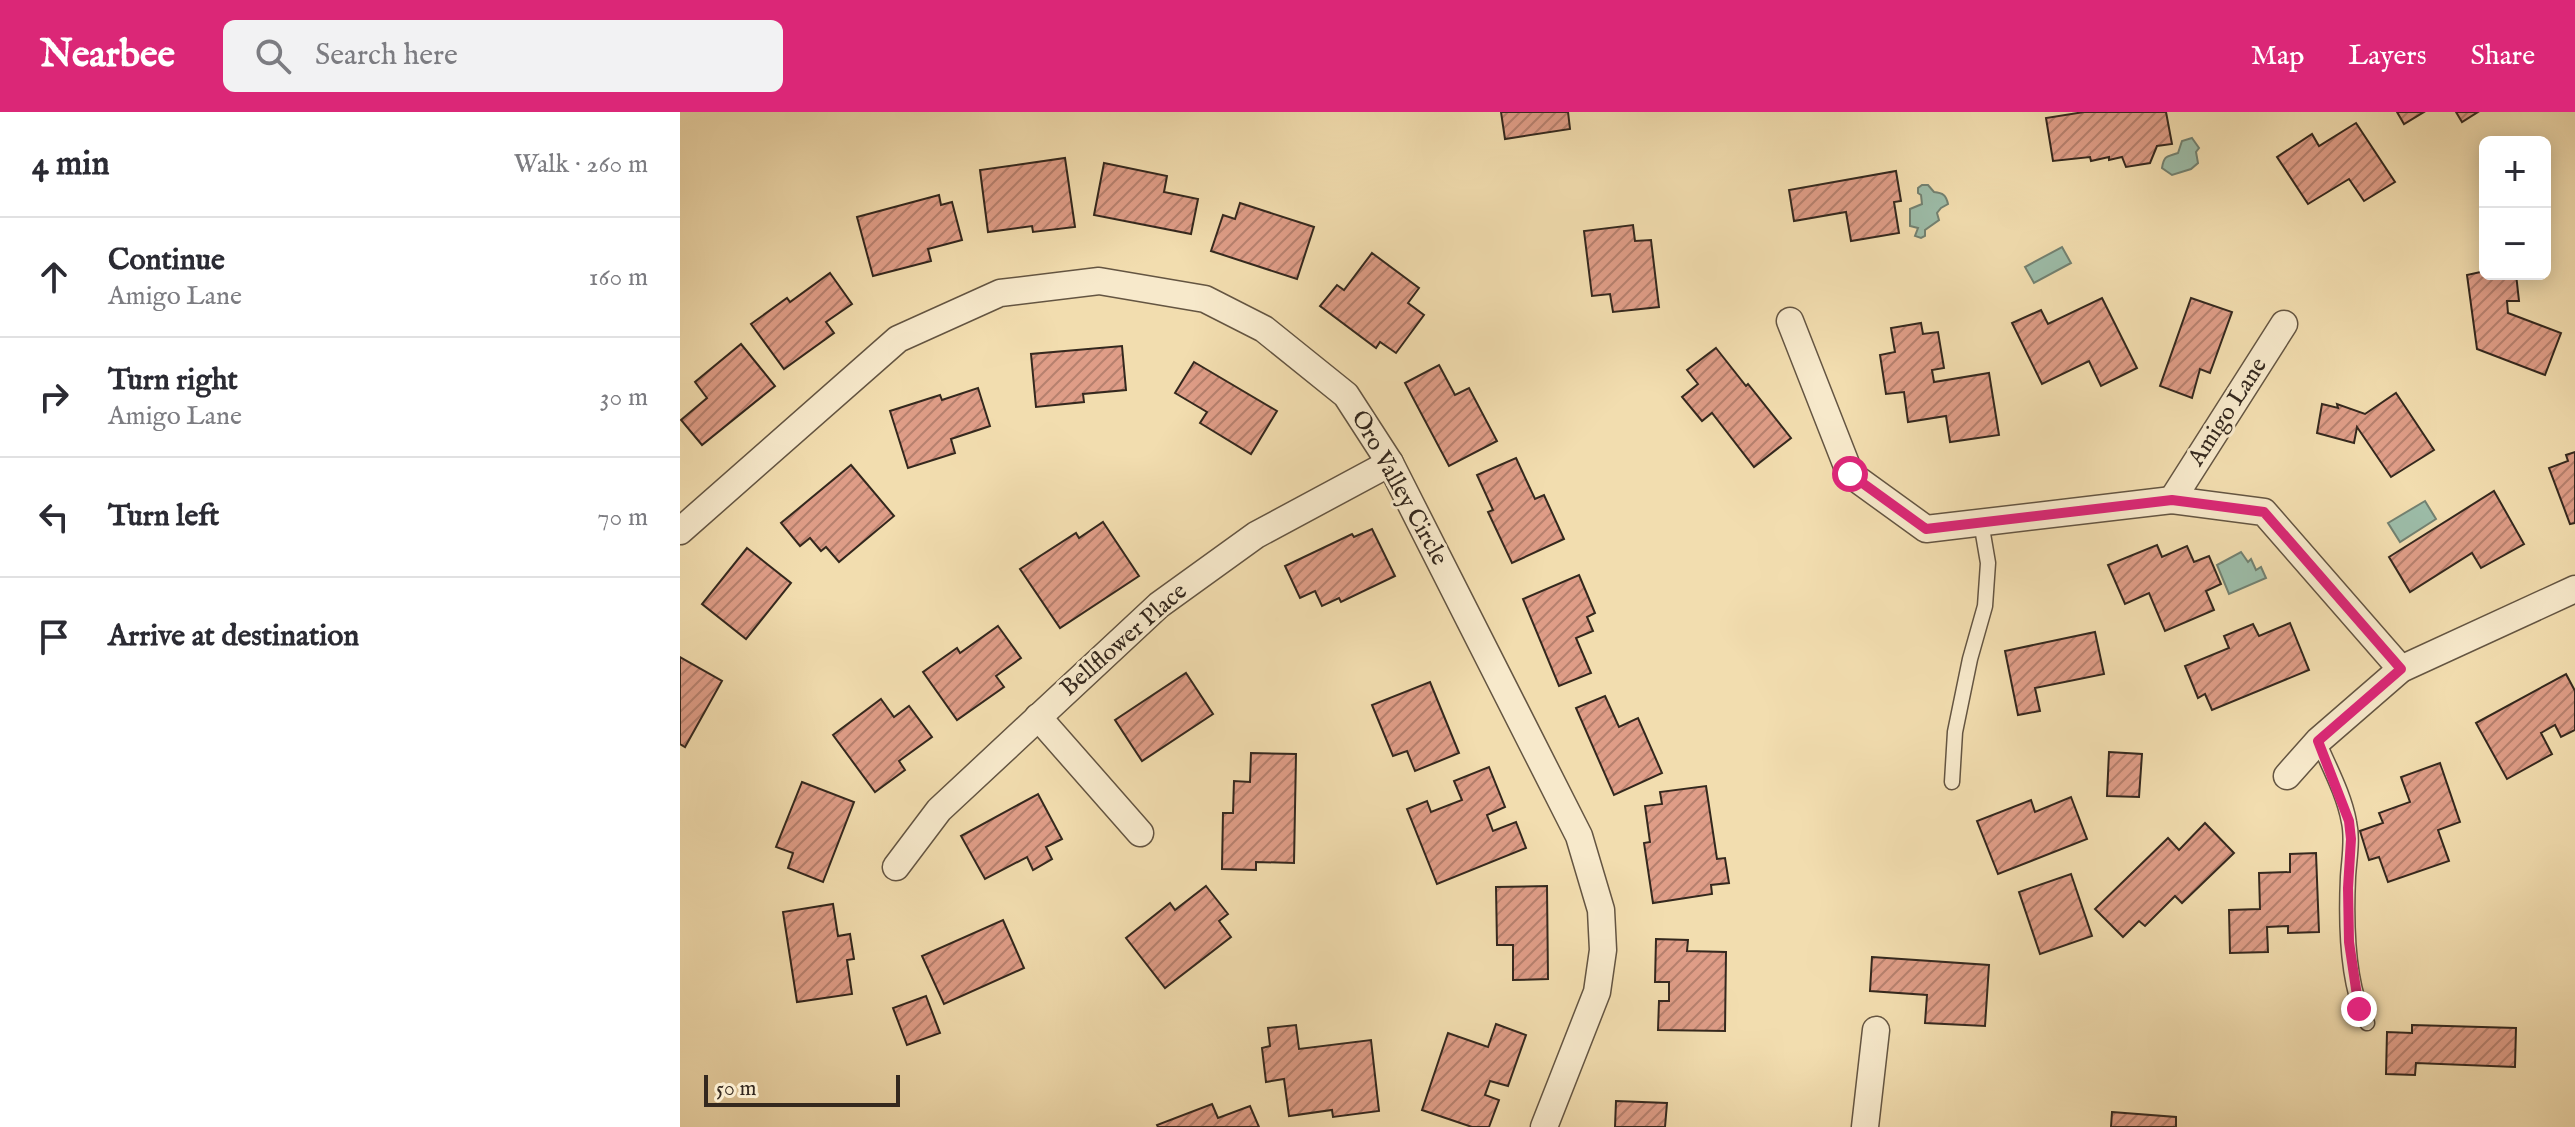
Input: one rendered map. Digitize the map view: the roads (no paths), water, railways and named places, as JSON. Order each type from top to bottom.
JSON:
[{"type":"street","name":"Oro Valley Circle","points":[[680,531],[898,339],[1000,293],[1099,281],[1205,299],[1264,329],[1346,395],[1390,463],[1579,836],[1601,910],[1603,950],[1597,992],[1544,1127]]},
{"type":"street","name":"Amigo Lane","points":[[1790,321],[1850,474],[1926,529],[2172,500],[2264,512],[2401,669]]},
{"type":"street","name":"Amigo Lane","points":[[2172,500],[2284,324]]},
{"type":"street","name":"Bellflower Place","points":[[896,867],[939,810],[1171,596],[1256,535],[1390,463]]},
{"type":"street","points":[[2287,776],[2318,741],[2401,669],[2575,589]]},
{"type":"street","points":[[1038,717],[1140,833]]},
{"type":"street","points":[[1865,1127],[1876,1030]]},
{"type":"lane","points":[[1952,782],[1955,732],[1985,606],[1988,563],[1981,522]]},
{"type":"lane","points":[[2318,741],[2349,821],[2349,942],[2355,992],[2359,1009],[2367,1023]]}]
